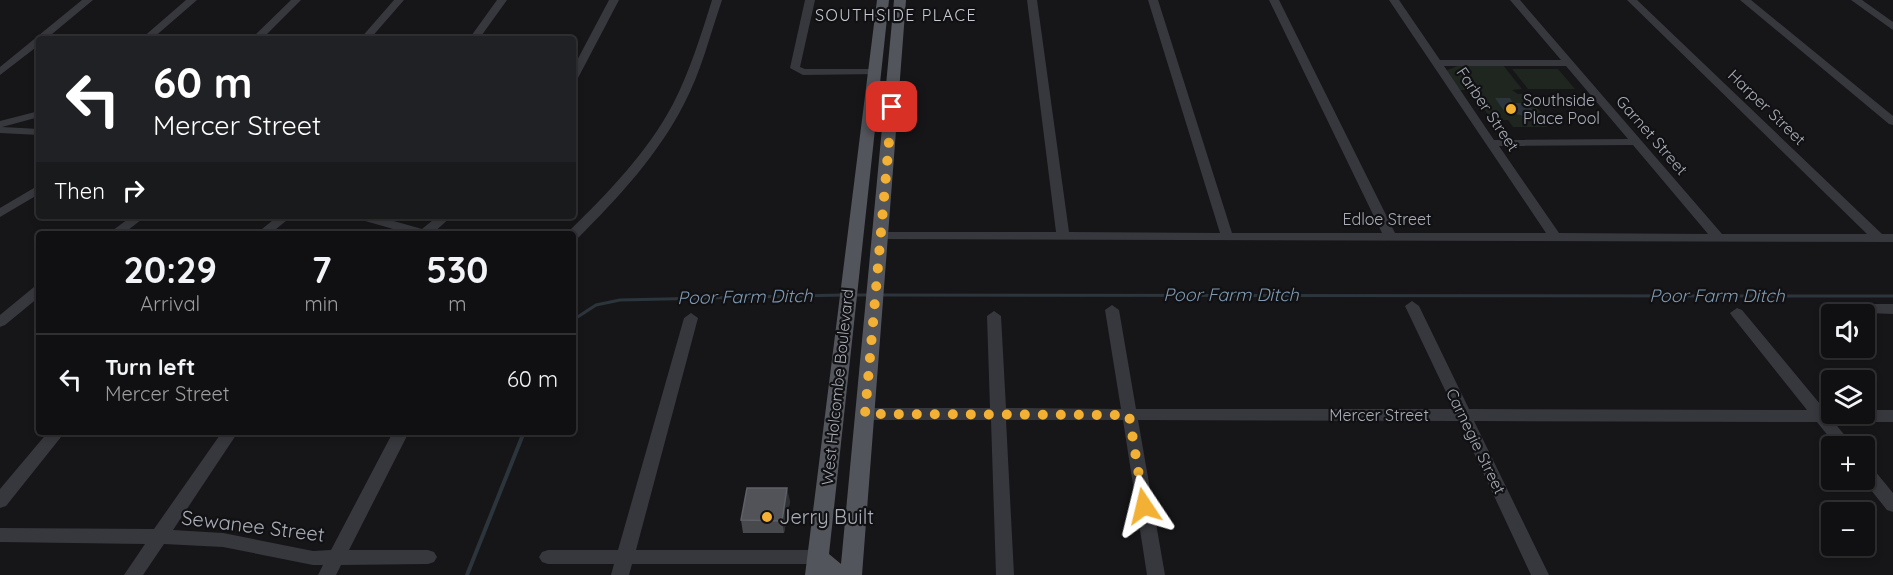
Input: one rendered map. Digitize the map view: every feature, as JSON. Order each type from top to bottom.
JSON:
[{"type":"main road","name":"West Holcombe Boulevard","points":[[817,566],[883,0]]},
{"type":"main road","name":"West Holcombe Boulevard","points":[[851,575],[900,0]]},
{"type":"main road","points":[[872,90],[893,90]]},
{"type":"main road","points":[[864,162],[888,162]]},
{"type":"main road","points":[[855,235],[881,236]]},
{"type":"main road","points":[[834,424],[865,414]]},
{"type":"main road","points":[[817,566],[838,575]]},
{"type":"street","points":[[44,36],[88,0]]},
{"type":"street","points":[[150,36],[192,0]]},
{"type":"street","points":[[259,36],[296,0]]},
{"type":"street","points":[[368,36],[399,0]]},
{"type":"street","points":[[476,36],[502,0]]},
{"type":"street","points":[[576,72],[614,0]]},
{"type":"street","points":[[576,232],[640,163],[666,127],[688,84],[717,0]]},
{"type":"street","points":[[810,0],[795,68],[803,72],[875,72]]},
{"type":"street","points":[[1032,0],[1063,236]]},
{"type":"street","points":[[1153,0],[1227,236]]},
{"type":"street","points":[[1274,0],[1390,236]]},
{"type":"street","name":"Farber Street","points":[[1394,0],[1554,236]]},
{"type":"street","name":"Garnet Street","points":[[1515,0],[1717,236]]},
{"type":"street","name":"Harper Street","points":[[1632,0],[1879,238]]},
{"type":"street","points":[[1745,0],[1893,122]]},
{"type":"street","points":[[1856,0],[1893,27]]},
{"type":"street","points":[[0,72],[36,43]]},
{"type":"street","points":[[1436,63],[1568,63]]},
{"type":"street","points":[[0,124],[36,115]]},
{"type":"street","points":[[0,130],[36,132]]},
{"type":"street","points":[[1491,143],[1636,142]]},
{"type":"street","points":[[0,213],[36,191]]},
{"type":"street","points":[[118,231],[136,219]]},
{"type":"street","points":[[266,231],[282,219]]},
{"type":"street","points":[[372,219],[414,231]]},
{"type":"street","points":[[428,231],[442,219]]},
{"type":"street","name":"Edloe Street","points":[[881,236],[1893,238]]},
{"type":"street","points":[[0,322],[36,292]]},
{"type":"street","name":"Carnegie Street","points":[[1412,306],[1540,575]]},
{"type":"street","points":[[1875,309],[1893,309]]},
{"type":"street","points":[[1112,310],[1156,575]]},
{"type":"street","points":[[1737,313],[1821,416]]},
{"type":"street","points":[[994,316],[1005,575]]},
{"type":"street","points":[[620,575],[691,318]]},
{"type":"street","name":"Mercer Street","points":[[865,414],[1821,416]]},
{"type":"street","name":"Mercer Street","points":[[1875,416],[1893,416]]},
{"type":"street","points":[[1827,424],[1837,436]]},
{"type":"street","points":[[0,501],[55,435]]},
{"type":"street","points":[[134,575],[228,435]]},
{"type":"street","points":[[327,575],[399,435]]},
{"type":"street","points":[[1875,483],[1893,505]]},
{"type":"street","name":"Sewanee Street","points":[[0,536],[159,537],[223,540],[313,558],[428,557]]},
{"type":"street","points":[[548,557],[625,557],[817,566]]},
{"type":"shaded area","points":[[1460,65],[1503,65],[1522,89],[1512,90],[1518,94],[1526,94],[1547,120],[1543,120],[1547,127],[1513,127],[1508,120],[1492,120],[1470,90],[1459,90],[1445,71]]},
{"type":"shaded area","points":[[1512,69],[1558,69],[1575,89],[1528,89]]},
{"type":"shaded area","points":[[1495,98],[1510,98],[1513,103],[1527,103],[1538,118],[1506,114]]},
{"type":"building","points":[[747,488],[787,488],[782,521],[741,520]]},
{"type":"waterway","name":"Poor Farm Ditch","points":[[576,318],[596,305],[620,300],[844,295]]},
{"type":"waterway","name":"Poor Farm Ditch","points":[[854,295],[868,295]]},
{"type":"waterway","name":"Poor Farm Ditch","points":[[881,295],[1893,296]]},
{"type":"waterway","name":"Poor Farm Ditch","points":[[467,575],[523,435]]},
{"type":"place","name":"Southside Place Pool","points":[[1511,109]]},
{"type":"place","name":"Jerry Built","points":[[767,517]]},
{"type":"district","name":"SOUTHSIDE PLACE","points":[[896,15]]},
{"type":"route","points":[[892,107],[865,414],[1129,415],[1144,506]]}]
